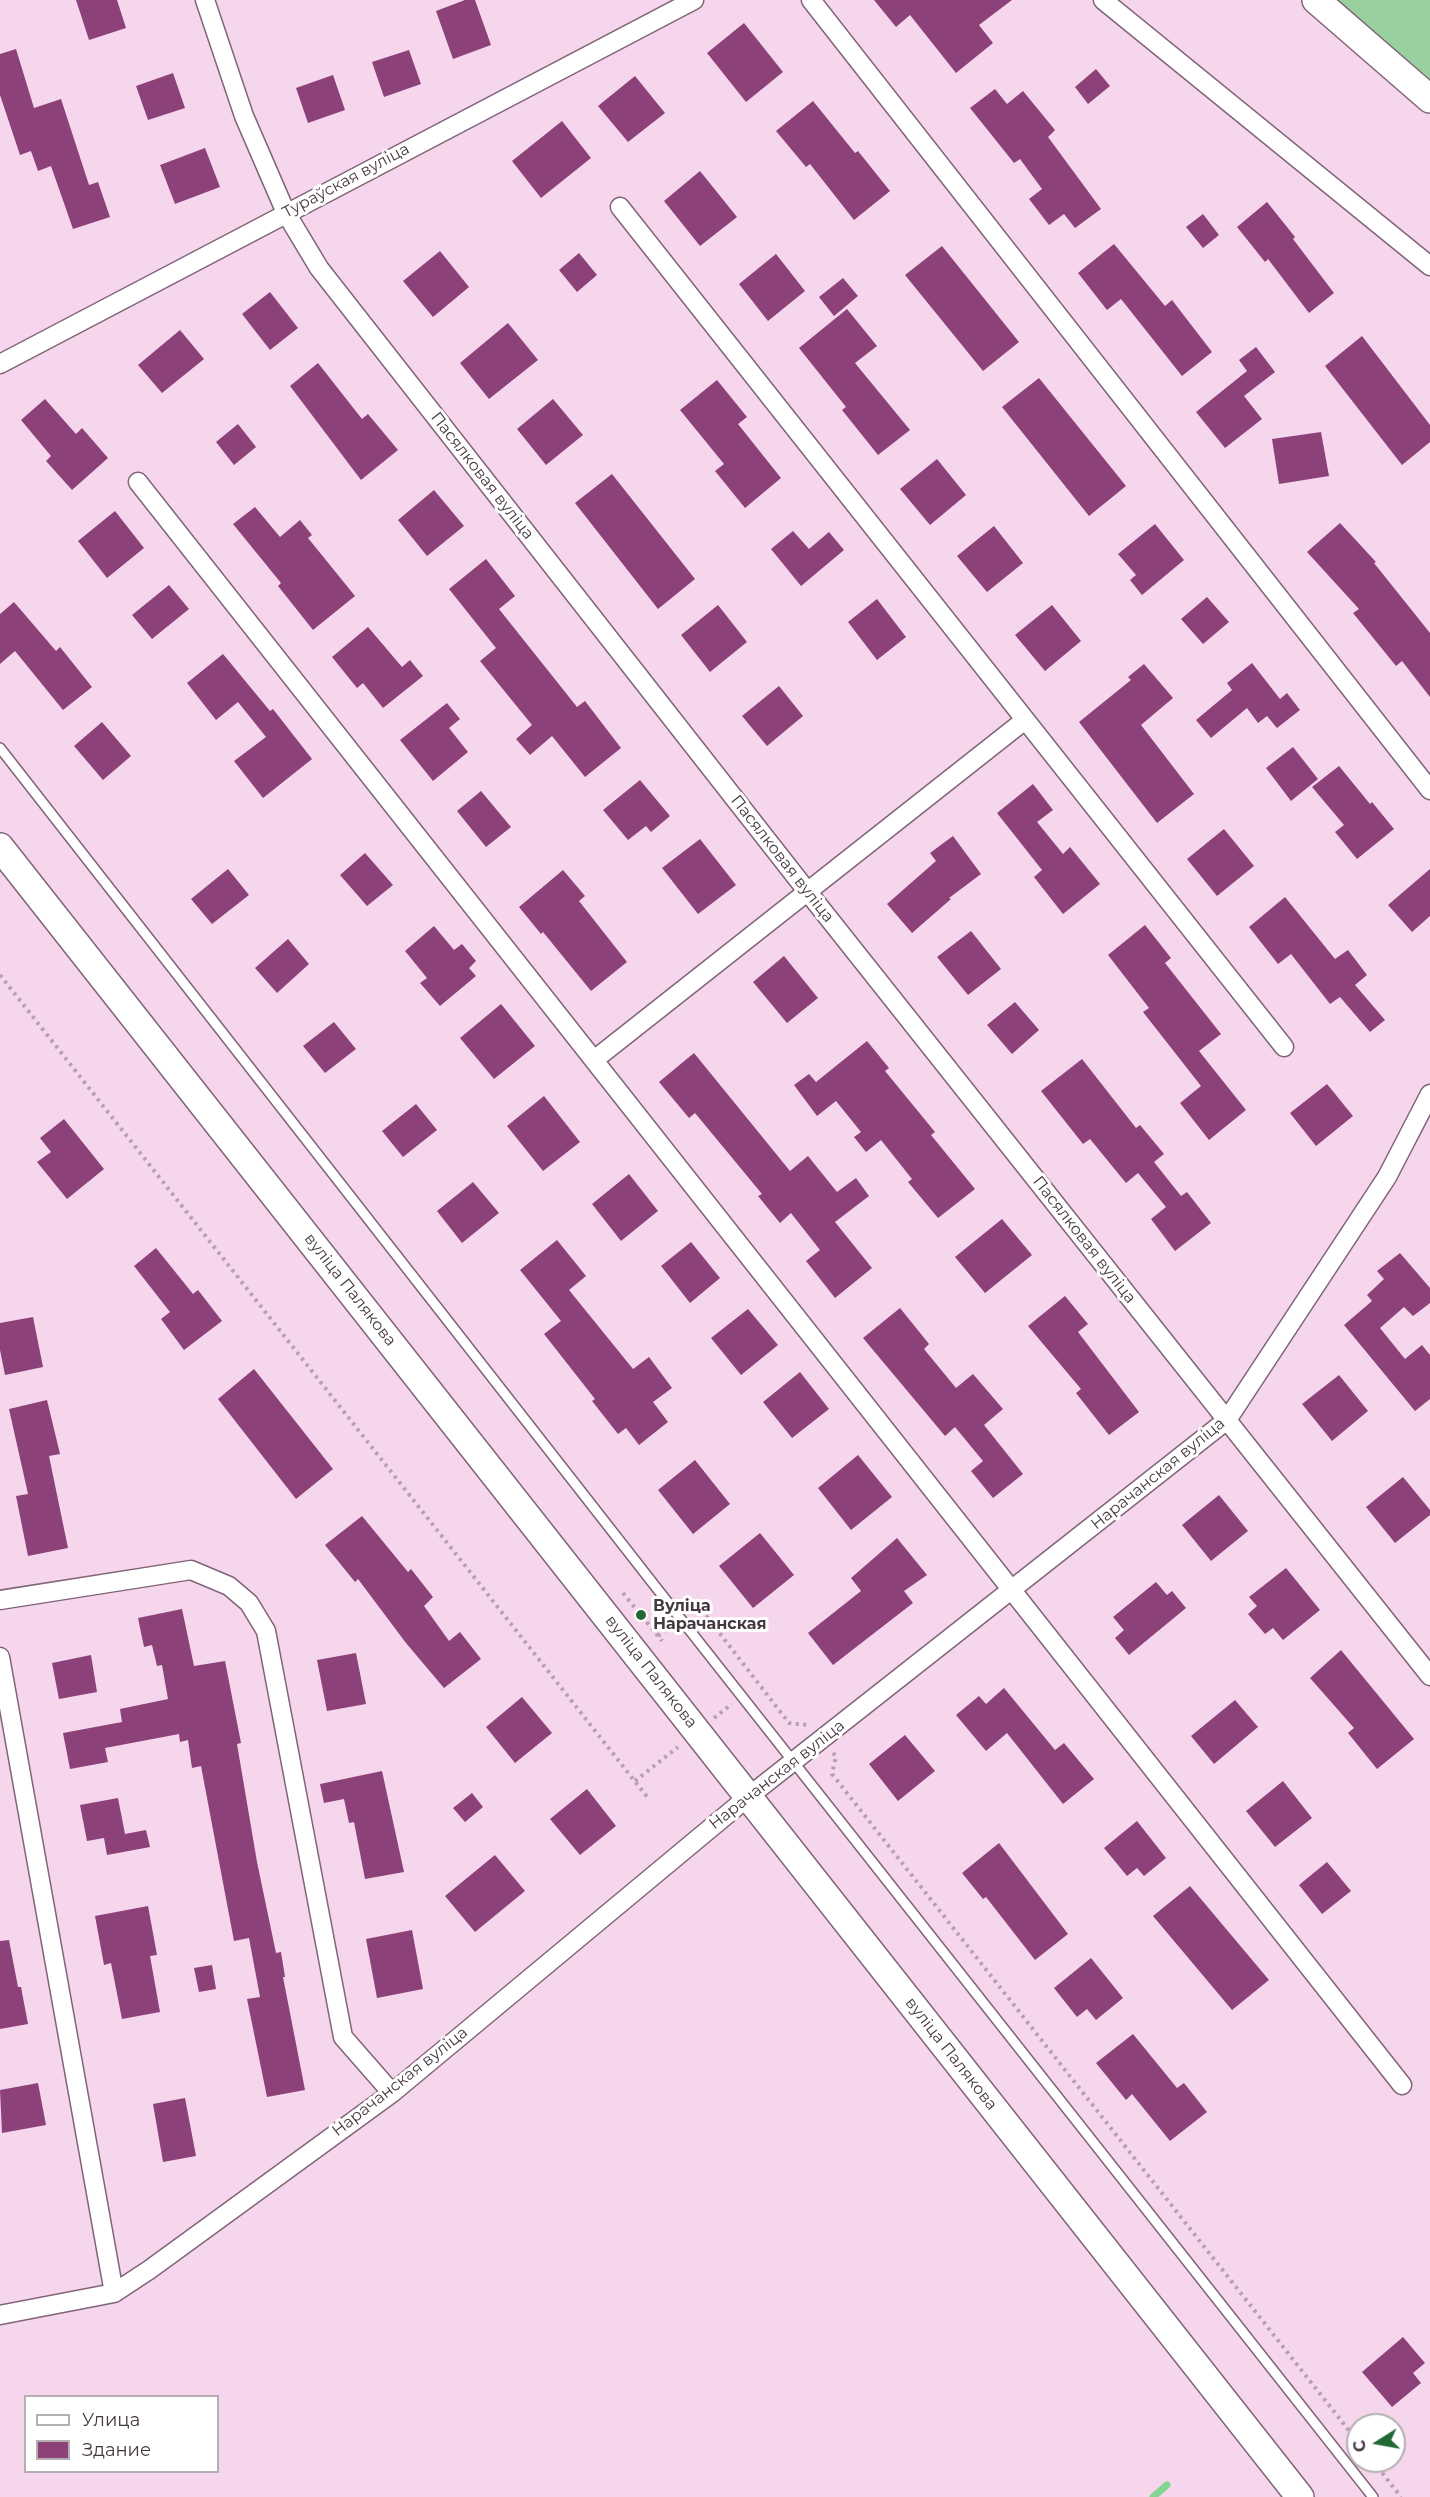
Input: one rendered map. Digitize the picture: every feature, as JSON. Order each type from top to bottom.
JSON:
[{"type":"street","name":"Пасялковая вуліца","points":[[205,0],[244,116],[286,213],[319,268],[807,891],[1430,1676]]},
{"type":"street","name":"Тураўская вуліца","points":[[0,364],[694,0]]},
{"type":"street","points":[[811,0],[1430,790]]},
{"type":"street","points":[[1104,0],[1430,266]]},
{"type":"street","points":[[1316,0],[1430,99]]},
{"type":"street","points":[[620,207],[1284,1047]]},
{"type":"street","points":[[138,482],[1402,2085]]},
{"type":"street","points":[[594,1060],[1025,720]]},
{"type":"street","name":"вуліца Палякова","points":[[0,847],[1300,2497]]},
{"type":"street","name":"Нарачанская вуліца","points":[[0,2315],[114,2293],[392,2093],[748,1797],[1227,1420],[1387,1177],[1430,1095]]},
{"type":"street","points":[[0,1600],[191,1570],[229,1586],[249,1603],[266,1631],[343,2037],[392,2093]]},
{"type":"street","points":[[0,1657],[114,2293]]},
{"type":"lane","points":[[0,748],[1373,2497]]},
{"type":"path","points":[[0,975],[648,1798]]},
{"type":"path","points":[[623,1593],[662,1641]]},
{"type":"path","points":[[635,1781],[686,1741]]},
{"type":"path","points":[[828,1747],[836,1756],[832,1774],[1346,2427]]},
{"type":"path","points":[[1382,2473],[1401,2497]]},
{"type":"green space","points":[[1333,0],[1430,0],[1430,85]]},
{"type":"building","points":[[76,0],[117,0],[126,28],[89,40]]},
{"type":"building","points":[[465,0],[475,0],[491,45],[453,59],[436,11]]},
{"type":"building","points":[[874,0],[1012,0],[979,25],[993,43],[956,73],[910,15],[896,27]]},
{"type":"building","points":[[744,23],[783,72],[746,102],[707,53]]},
{"type":"building","points":[[16,49],[34,108],[61,99],[89,185],[98,182],[110,217],[73,229],[51,166],[38,171],[31,151],[20,155],[0,95],[0,54]]},
{"type":"building","points":[[409,50],[421,84],[384,97],[372,62]]},
{"type":"building","points":[[1096,69],[1110,86],[1088,104],[1075,87]]},
{"type":"building","points":[[173,73],[185,108],[148,120],[136,86]]},
{"type":"building","points":[[333,75],[345,110],[308,123],[296,88]]},
{"type":"building","points":[[635,76],[665,113],[628,142],[598,106]]},
{"type":"building","points":[[995,89],[1007,104],[1023,91],[1055,130],[1048,137],[1101,209],[1075,228],[1064,214],[1049,225],[1029,199],[1042,189],[1020,159],[1014,163],[970,108]]},
{"type":"building","points":[[813,101],[855,153],[858,151],[890,191],[854,220],[810,164],[806,167],[776,131]]},
{"type":"building","points":[[562,121],[591,158],[541,198],[512,161]]},
{"type":"building","points":[[205,148],[220,187],[175,204],[160,165]]},
{"type":"building","points":[[700,171],[737,217],[700,246],[664,201]]},
{"type":"building","points":[[1267,202],[1334,293],[1309,313],[1268,259],[1265,262],[1237,227]]},
{"type":"building","points":[[1203,214],[1219,235],[1203,248],[1186,227]]},
{"type":"building","points":[[1114,244],[1165,306],[1172,300],[1212,352],[1182,376],[1121,299],[1107,310],[1078,273]]},
{"type":"building","points":[[942,246],[1019,342],[983,371],[905,275]]},
{"type":"building","points":[[440,251],[469,287],[433,317],[403,281]]},
{"type":"building","points":[[579,253],[597,275],[577,292],[559,270]]},
{"type":"building","points":[[776,254],[805,291],[768,321],[739,284]]},
{"type":"building","points":[[843,278],[858,296],[834,316],[819,297]]},
{"type":"building","points":[[270,292],[298,328],[270,350],[242,314]]},
{"type":"building","points":[[847,309],[877,346],[855,363],[910,430],[878,455],[842,410],[846,407],[799,348]]},
{"type":"building","points":[[508,323],[538,360],[489,399],[460,363]]},
{"type":"building","points":[[180,330],[204,359],[162,393],[138,365]]},
{"type":"building","points":[[1362,336],[1430,425],[1430,442],[1402,465],[1325,366]]},
{"type":"building","points":[[1256,347],[1275,372],[1244,396],[1262,419],[1225,448],[1196,412],[1247,371],[1239,360]]},
{"type":"building","points":[[318,363],[362,419],[368,414],[398,450],[361,480],[290,386]]},
{"type":"building","points":[[1039,378],[1126,486],[1089,516],[1002,407]]},
{"type":"building","points":[[717,380],[747,417],[738,424],[781,478],[745,508],[715,471],[724,464],[680,410]]},
{"type":"building","points":[[45,399],[76,434],[82,428],[108,458],[72,490],[46,461],[51,456],[21,420]]},
{"type":"building","points":[[553,399],[583,435],[546,465],[517,429]]},
{"type":"building","points":[[238,424],[256,447],[234,465],[216,442]]},
{"type":"building","points":[[1321,432],[1329,476],[1279,484],[1272,439]]},
{"type":"building","points":[[937,459],[966,495],[930,525],[900,489]]},
{"type":"building","points":[[612,474],[695,579],[658,609],[575,503]]},
{"type":"building","points":[[434,490],[464,526],[427,556],[398,520]]},
{"type":"building","points":[[255,507],[280,537],[300,520],[312,535],[308,538],[355,596],[313,630],[278,586],[281,583],[233,524]]},
{"type":"building","points":[[115,511],[144,548],[107,578],[78,541]]},
{"type":"building","points":[[1340,523],[1376,562],[1374,563],[1430,633],[1430,697],[1402,661],[1396,666],[1353,613],[1359,609],[1307,552]]},
{"type":"building","points":[[1155,524],[1184,560],[1142,595],[1130,580],[1136,575],[1118,554]]},
{"type":"building","points":[[994,526],[1023,563],[987,592],[957,556]]},
{"type":"building","points":[[793,531],[809,549],[829,532],[844,550],[801,586],[771,549]]},
{"type":"building","points":[[486,559],[515,596],[499,609],[577,707],[585,701],[621,748],[585,777],[552,736],[530,755],[516,739],[532,725],[480,661],[496,648],[449,589]]},
{"type":"building","points":[[169,585],[189,609],[152,639],[132,615]]},
{"type":"building","points":[[1207,597],[1229,622],[1203,644],[1181,619]]},
{"type":"building","points":[[877,599],[906,637],[877,660],[848,622]]},
{"type":"building","points":[[14,602],[56,651],[60,647],[92,687],[63,710],[15,651],[0,664],[0,614]]},
{"type":"building","points":[[718,605],[747,642],[710,672],[681,635]]},
{"type":"building","points":[[1052,605],[1081,641],[1045,671],[1015,635]]},
{"type":"building","points":[[368,627],[402,667],[410,660],[423,676],[383,708],[363,683],[357,688],[332,657]]},
{"type":"building","points":[[223,654],[270,711],[273,709],[312,759],[263,798],[234,761],[266,737],[238,702],[216,720],[187,683]]},
{"type":"building","points":[[1252,663],[1280,699],[1287,693],[1300,710],[1277,728],[1267,716],[1258,723],[1247,708],[1211,738],[1196,720],[1232,690],[1227,683]]},
{"type":"building","points":[[1144,664],[1173,698],[1141,725],[1194,794],[1157,823],[1079,722],[1131,680],[1128,677]]},
{"type":"building","points":[[779,686],[803,716],[767,746],[742,716]]},
{"type":"building","points":[[447,703],[460,719],[449,728],[468,752],[433,781],[400,740]]},
{"type":"building","points":[[102,722],[131,756],[103,780],[74,746]]},
{"type":"building","points":[[1293,747],[1318,779],[1291,801],[1266,768]]},
{"type":"building","points":[[1339,766],[1394,829],[1357,859],[1335,832],[1344,825],[1312,787]]},
{"type":"building","points":[[640,780],[670,816],[651,832],[646,826],[628,840],[603,810]]},
{"type":"building","points":[[1033,784],[1053,810],[1037,822],[1063,854],[1070,847],[1100,884],[1063,914],[1034,877],[1042,870],[997,813]]},
{"type":"building","points":[[481,791],[511,827],[486,847],[457,811]]},
{"type":"building","points":[[1224,829],[1254,866],[1217,896],[1187,859]]},
{"type":"building","points":[[953,836],[981,874],[949,898],[951,899],[912,933],[887,904],[936,861],[930,853]]},
{"type":"building","points":[[700,839],[736,885],[698,914],[662,868]]},
{"type":"building","points":[[365,853],[393,885],[367,906],[340,875]]},
{"type":"building","points":[[228,869],[249,895],[212,924],[191,899]]},
{"type":"building","points":[[1430,869],[1430,916],[1412,932],[1388,905]]},
{"type":"building","points":[[563,870],[585,896],[579,901],[627,962],[591,991],[543,932],[541,934],[519,907]]},
{"type":"building","points":[[1285,897],[1335,959],[1348,950],[1367,975],[1355,985],[1385,1020],[1370,1032],[1340,997],[1330,1004],[1291,954],[1278,964],[1249,927]]},
{"type":"building","points":[[1145,925],[1171,958],[1165,963],[1221,1034],[1199,1051],[1246,1110],[1209,1140],[1180,1103],[1201,1086],[1143,1012],[1149,1008],[1108,955]]},
{"type":"building","points":[[434,926],[454,950],[462,944],[476,961],[469,968],[476,976],[440,1006],[420,983],[427,978],[405,951]]},
{"type":"building","points":[[971,931],[1001,969],[968,995],[937,957]]},
{"type":"building","points":[[288,939],[309,964],[277,993],[255,968]]},
{"type":"building","points":[[784,956],[818,998],[787,1023],[753,982]]},
{"type":"building","points":[[1015,1002],[1039,1030],[1012,1054],[987,1025]]},
{"type":"building","points":[[501,1004],[535,1046],[494,1079],[460,1038]]},
{"type":"building","points":[[334,1022],[356,1049],[325,1073],[303,1046]]},
{"type":"building","points":[[867,1041],[889,1068],[885,1071],[935,1132],[931,1135],[975,1189],[938,1218],[908,1182],[912,1179],[881,1140],[866,1152],[854,1137],[861,1132],[836,1101],[817,1116],[794,1085],[809,1074],[816,1082]]},
{"type":"building","points":[[694,1053],[790,1171],[808,1156],[837,1192],[856,1178],[869,1196],[835,1222],[872,1268],[835,1298],[806,1261],[820,1250],[791,1213],[780,1223],[758,1196],[762,1194],[695,1113],[689,1118],[659,1082]]},
{"type":"building","points":[[1082,1059],[1136,1128],[1140,1125],[1164,1154],[1154,1162],[1181,1196],[1187,1192],[1211,1223],[1175,1251],[1151,1219],[1166,1207],[1138,1173],[1126,1183],[1090,1139],[1083,1144],[1041,1091]]},
{"type":"building","points":[[1327,1084],[1353,1116],[1316,1146],[1290,1113]]},
{"type":"building","points":[[544,1096],[580,1142],[543,1171],[507,1126]]},
{"type":"building","points":[[416,1104],[437,1130],[403,1157],[382,1131]]},
{"type":"building","points":[[64,1119],[104,1169],[67,1199],[37,1162],[51,1152],[40,1138]]},
{"type":"building","points":[[629,1174],[658,1211],[621,1241],[592,1204]]},
{"type":"building","points":[[473,1182],[499,1213],[462,1243],[437,1211]]},
{"type":"building","points":[[1002,1219],[1032,1255],[985,1293],[955,1257]]},
{"type":"building","points":[[557,1240],[586,1276],[569,1290],[633,1369],[649,1357],[672,1388],[653,1402],[668,1422],[639,1445],[626,1428],[618,1434],[592,1401],[595,1399],[544,1334],[561,1321],[520,1270]]},
{"type":"building","points":[[691,1242],[720,1278],[690,1303],[661,1266]]},
{"type":"building","points":[[156,1248],[193,1294],[198,1290],[222,1321],[184,1350],[161,1319],[170,1312],[134,1266]]},
{"type":"building","points":[[1400,1253],[1430,1288],[1430,1303],[1413,1316],[1404,1307],[1380,1328],[1405,1359],[1422,1345],[1430,1355],[1430,1399],[1415,1411],[1344,1325],[1372,1301],[1367,1295],[1384,1279],[1377,1271]]},
{"type":"building","points":[[1065,1296],[1088,1324],[1078,1332],[1139,1412],[1109,1435],[1076,1393],[1081,1389],[1028,1326]]},
{"type":"building","points":[[900,1308],[929,1344],[924,1349],[956,1388],[973,1374],[1003,1409],[984,1425],[1023,1474],[993,1498],[971,1471],[983,1461],[955,1427],[945,1436],[863,1338]]},
{"type":"building","points":[[748,1309],[778,1345],[741,1375],[711,1338]]},
{"type":"building","points":[[33,1317],[43,1367],[5,1375],[0,1350],[0,1323]]},
{"type":"building","points":[[254,1369],[333,1469],[296,1499],[218,1399]]},
{"type":"building","points":[[800,1372],[829,1409],[792,1438],[763,1402]]},
{"type":"building","points":[[1339,1375],[1368,1411],[1332,1441],[1302,1404]]},
{"type":"building","points":[[47,1400],[60,1454],[49,1456],[68,1548],[28,1556],[16,1496],[28,1494],[9,1409]]},
{"type":"building","points":[[858,1455],[892,1497],[851,1530],[818,1488]]},
{"type":"building","points":[[695,1460],[730,1504],[693,1534],[658,1490]]},
{"type":"building","points":[[1403,1477],[1430,1510],[1430,1515],[1395,1543],[1366,1507]]},
{"type":"building","points":[[1219,1495],[1248,1531],[1211,1561],[1182,1525]]},
{"type":"building","points":[[362,1516],[408,1572],[411,1569],[433,1597],[424,1606],[449,1641],[460,1632],[481,1659],[444,1688],[406,1643],[358,1579],[355,1582],[325,1545]]},
{"type":"building","points":[[760,1533],[794,1575],[753,1608],[719,1566]]},
{"type":"building","points":[[897,1538],[927,1575],[904,1591],[913,1603],[833,1665],[808,1633],[861,1591],[851,1578]]},
{"type":"building","points":[[1286,1568],[1320,1610],[1283,1640],[1273,1628],[1265,1634],[1248,1614],[1257,1606],[1249,1597]]},
{"type":"building","points":[[1156,1582],[1167,1595],[1172,1591],[1186,1608],[1129,1655],[1115,1638],[1124,1630],[1113,1617]]},
{"type":"building","points":[[182,1609],[194,1666],[225,1661],[241,1743],[237,1744],[257,1862],[276,1953],[281,1952],[285,1977],[283,1977],[305,2090],[267,2097],[247,1999],[260,1997],[249,1938],[234,1941],[201,1766],[192,1768],[188,1740],[180,1742],[179,1734],[105,1748],[108,1762],[70,1769],[63,1733],[122,1722],[120,1709],[168,1699],[162,1665],[157,1666],[152,1645],[144,1647],[138,1618]]},
{"type":"building","points":[[1341,1650],[1414,1739],[1377,1769],[1348,1733],[1354,1728],[1310,1678]]},
{"type":"building","points":[[356,1653],[366,1704],[327,1711],[317,1660]]},
{"type":"building","points":[[91,1655],[97,1692],[59,1699],[52,1663]]},
{"type":"building","points":[[1004,1688],[1055,1750],[1064,1743],[1094,1779],[1063,1804],[1007,1733],[986,1751],[956,1715],[979,1696],[986,1704]]},
{"type":"building","points":[[522,1697],[552,1733],[515,1763],[486,1727]]},
{"type":"building","points":[[1235,1700],[1258,1727],[1214,1764],[1191,1736]]},
{"type":"building","points":[[905,1735],[935,1771],[898,1801],[869,1764]]},
{"type":"building","points":[[382,1771],[404,1872],[365,1879],[354,1822],[349,1823],[344,1799],[324,1803],[320,1784]]},
{"type":"building","points":[[1283,1781],[1312,1818],[1275,1847],[1246,1811]]},
{"type":"building","points":[[587,1789],[616,1826],[580,1855],[550,1819]]},
{"type":"building","points":[[472,1793],[483,1807],[465,1822],[453,1808]]},
{"type":"building","points":[[118,1798],[125,1834],[146,1830],[150,1847],[107,1855],[104,1838],[87,1841],[80,1805]]},
{"type":"building","points":[[1137,1821],[1166,1858],[1144,1876],[1137,1868],[1127,1876],[1104,1848]]},
{"type":"building","points":[[999,1843],[1068,1934],[1035,1960],[986,1897],[983,1899],[962,1873]]},
{"type":"building","points":[[495,1855],[525,1891],[475,1932],[445,1896]]},
{"type":"building","points":[[1327,1862],[1351,1891],[1322,1914],[1299,1885]]},
{"type":"building","points":[[1190,1886],[1269,1980],[1232,2010],[1153,1916]]},
{"type":"building","points":[[148,1906],[157,1955],[150,1956],[160,2012],[122,2019],[111,1963],[104,1965],[95,1916]]},
{"type":"building","points":[[412,1930],[423,1989],[377,1998],[366,1939]]},
{"type":"building","points":[[9,1940],[28,2024],[0,2029],[0,1941]]},
{"type":"building","points":[[1091,1958],[1123,1998],[1096,2020],[1087,2009],[1077,2017],[1054,1988]]},
{"type":"building","points":[[212,1965],[216,1989],[199,1992],[194,1968]]},
{"type":"building","points":[[1133,2034],[1177,2088],[1184,2083],[1207,2112],[1170,2141],[1132,2094],[1126,2100],[1096,2063]]},
{"type":"building","points":[[38,2083],[46,2125],[2,2133],[0,2090]]},
{"type":"building","points":[[185,2098],[196,2156],[163,2162],[153,2104]]},
{"type":"building","points":[[1403,2337],[1425,2363],[1413,2373],[1421,2383],[1392,2407],[1362,2372]]},
{"type":"waterway","points":[[1153,2497],[1167,2485]]},
{"type":"place","name":"Вуліца Нарачанская","points":[[641,1615]]}]
